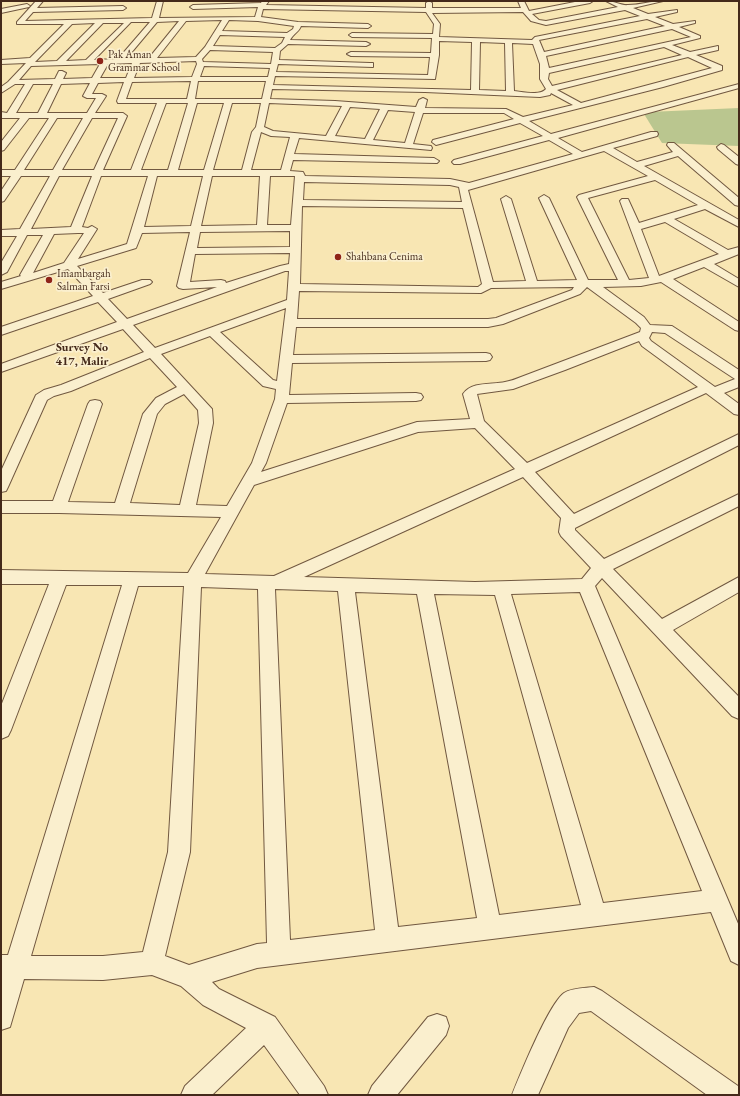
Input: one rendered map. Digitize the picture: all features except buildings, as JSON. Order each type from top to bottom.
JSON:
[{"type":"street","points":[[18,1],[30,8]]},
{"type":"street","points":[[40,1],[30,8],[19,23],[296,16]]},
{"type":"street","points":[[116,21],[125,1]]},
{"type":"street","points":[[120,61],[155,20],[160,1]]},
{"type":"street","points":[[330,75],[337,57],[338,43],[343,25],[346,3],[348,1]]},
{"type":"street","points":[[1,62],[68,63],[151,60],[187,19],[194,4],[263,4],[345,8],[526,12],[590,1]]},
{"type":"street","points":[[436,142],[580,106],[632,71],[664,44],[698,37],[609,1]]},
{"type":"street","points":[[519,2],[526,12],[537,22],[546,23],[660,1]]},
{"type":"street","points":[[13,82],[130,80],[163,83],[195,79],[273,74],[432,77],[429,66],[435,55],[432,27],[437,24],[429,18],[427,2],[437,2]]},
{"type":"street","points":[[258,17],[263,4]]},
{"type":"street","points":[[1,11],[30,8],[123,8]]},
{"type":"street","points":[[580,106],[550,89],[544,79],[546,71],[542,55],[534,39],[675,12]]},
{"type":"street","points":[[258,17],[298,24],[374,26]]},
{"type":"street","points":[[172,173],[193,102],[191,99],[199,61],[227,18]]},
{"type":"street","points":[[88,62],[129,21]]},
{"type":"street","points":[[1,91],[13,82],[30,62],[70,22]]},
{"type":"street","points":[[59,63],[100,22]]},
{"type":"street","points":[[542,55],[693,22]]},
{"type":"street","points":[[246,173],[256,132],[260,128],[264,101],[279,51],[288,37],[296,30],[298,24]]},
{"type":"street","points":[[217,33],[288,37],[338,43],[376,44]]},
{"type":"street","points":[[288,37],[305,34]]},
{"type":"street","points":[[348,34],[434,41],[476,40],[536,42]]},
{"type":"street","points":[[558,35],[610,58],[632,71],[719,68],[664,44]]},
{"type":"street","points":[[625,37],[632,71]]},
{"type":"street","points":[[475,93],[476,40]]},
{"type":"street","points":[[508,41],[510,94]]},
{"type":"street","points":[[208,48],[279,51]]},
{"type":"street","points":[[137,61],[121,101],[163,83],[199,61],[273,74],[425,90],[540,95],[547,93],[550,89],[632,71],[715,48]]},
{"type":"street","points":[[273,74],[337,57],[435,55]]},
{"type":"street","points":[[337,57],[380,65]]},
{"type":"street","points":[[546,71],[610,58]]},
{"type":"street","points":[[151,60],[163,83],[193,102],[290,101],[421,110],[506,111],[581,155]]},
{"type":"street","points":[[1,272],[88,116],[102,96],[88,96],[105,62]]},
{"type":"street","points":[[41,116],[68,63]]},
{"type":"street","points":[[408,146],[421,110],[425,90],[423,77]]},
{"type":"street","points":[[5,116],[26,91],[30,82]]},
{"type":"street","points":[[135,172],[163,83]]},
{"type":"street","points":[[457,162],[552,138],[739,86]]},
{"type":"street","points":[[228,102],[208,173],[192,251],[183,286],[244,281]]},
{"type":"street","points":[[329,138],[347,104]]},
{"type":"street","points":[[368,142],[385,108]]},
{"type":"street","points":[[5,116],[123,116],[98,172],[75,230]]},
{"type":"street","points":[[1,148],[26,116]]},
{"type":"street","points":[[1,198],[54,116]]},
{"type":"street","points":[[260,128],[271,133],[428,148]]},
{"type":"street","points":[[488,285],[463,188],[654,134]]},
{"type":"street","points":[[152,963],[179,852],[193,580],[259,463],[282,393],[293,295],[297,203],[291,170],[294,135]]},
{"type":"street","points":[[671,145],[739,203]]},
{"type":"street","points":[[721,147],[739,162]]},
{"type":"street","points":[[606,148],[739,224]]},
{"type":"street","points":[[636,165],[679,153]]},
{"type":"street","points":[[1,173],[265,173],[434,160]]},
{"type":"street","points":[[291,170],[450,182],[468,186]]},
{"type":"street","points":[[1,286],[31,275],[132,246],[154,172]]},
{"type":"street","points":[[262,229],[265,173]]},
{"type":"street","points":[[625,283],[582,197],[656,177]]},
{"type":"street","points":[[544,198],[588,284],[640,320],[647,331]]},
{"type":"street","points":[[506,199],[533,284]]},
{"type":"street","points":[[625,201],[635,228],[659,279],[739,327]]},
{"type":"street","points":[[297,203],[467,205]]},
{"type":"street","points":[[635,228],[707,206]]},
{"type":"street","points":[[666,218],[727,254]]},
{"type":"street","points":[[138,230],[295,228]]},
{"type":"street","points":[[1,233],[92,229],[69,264]]},
{"type":"street","points":[[31,275],[50,232]]},
{"type":"street","points":[[192,251],[295,250]]},
{"type":"street","points":[[1,487],[41,398],[49,393],[66,388],[152,353],[212,331],[293,295],[481,290],[488,285],[641,283],[659,279],[739,250]]},
{"type":"street","points":[[704,263],[739,284]]},
{"type":"street","points":[[69,264],[205,409],[206,423],[187,510]]},
{"type":"street","points":[[1,368],[244,281],[284,268],[294,267]]},
{"type":"street","points":[[1,275],[31,275]]},
{"type":"street","points":[[1,331],[99,296],[146,282]]},
{"type":"street","points":[[290,324],[488,323],[499,321],[576,292],[588,284]]},
{"type":"street","points":[[570,523],[568,516],[478,423],[470,394],[474,390],[505,386],[555,370],[647,331],[668,329],[739,376]]},
{"type":"street","points":[[212,331],[268,383],[282,393],[416,397]]},
{"type":"street","points":[[647,331],[643,338],[646,343],[739,411]]},
{"type":"street","points":[[286,359],[486,357]]},
{"type":"street","points":[[271,583],[525,470],[710,390],[739,382]]},
{"type":"street","points":[[121,509],[154,405],[160,400],[186,389]]},
{"type":"street","points":[[59,507],[95,404]]},
{"type":"street","points":[[249,481],[417,427],[478,423]]},
{"type":"street","points":[[736,701],[660,628],[601,568],[567,532],[567,528],[570,523],[739,439]]},
{"type":"street","points":[[1,577],[193,580],[424,588],[501,588],[586,585],[601,568],[739,499]]},
{"type":"street","points":[[1,507],[59,507],[231,512]]},
{"type":"street","points":[[1,730],[60,578]]},
{"type":"street","points":[[1,1018],[9,967],[132,579]]},
{"type":"street","points":[[271,583],[279,953]]},
{"type":"street","points":[[660,628],[739,584]]},
{"type":"street","points":[[346,585],[388,940]]},
{"type":"street","points":[[586,585],[739,953]]},
{"type":"street","points":[[424,588],[490,928]]},
{"type":"street","points":[[501,588],[595,915]]},
{"type":"street","points":[[189,977],[257,956],[718,900]]},
{"type":"street","points":[[9,967],[103,968],[152,963],[189,977],[211,997],[266,1026],[315,1095]]},
{"type":"street","points":[[525,1095],[559,1019],[572,1002],[594,999],[729,1095]]},
{"type":"street","points":[[194,1095],[266,1026]]},
{"type":"street","points":[[381,1095],[437,1026]]},
{"type":"green space","points":[[739,108],[739,146],[662,143],[644,114],[649,112]]},
{"type":"place","name":"Pak Aman Grammar School","points":[[100,61]]},
{"type":"place","name":"Shahbana Cenima","points":[[338,257]]},
{"type":"place","name":"Imambargah Salman Farsi","points":[[49,280]]},
{"type":"district","name":"Survey No 417, Malir","points":[[82,355]]}]
